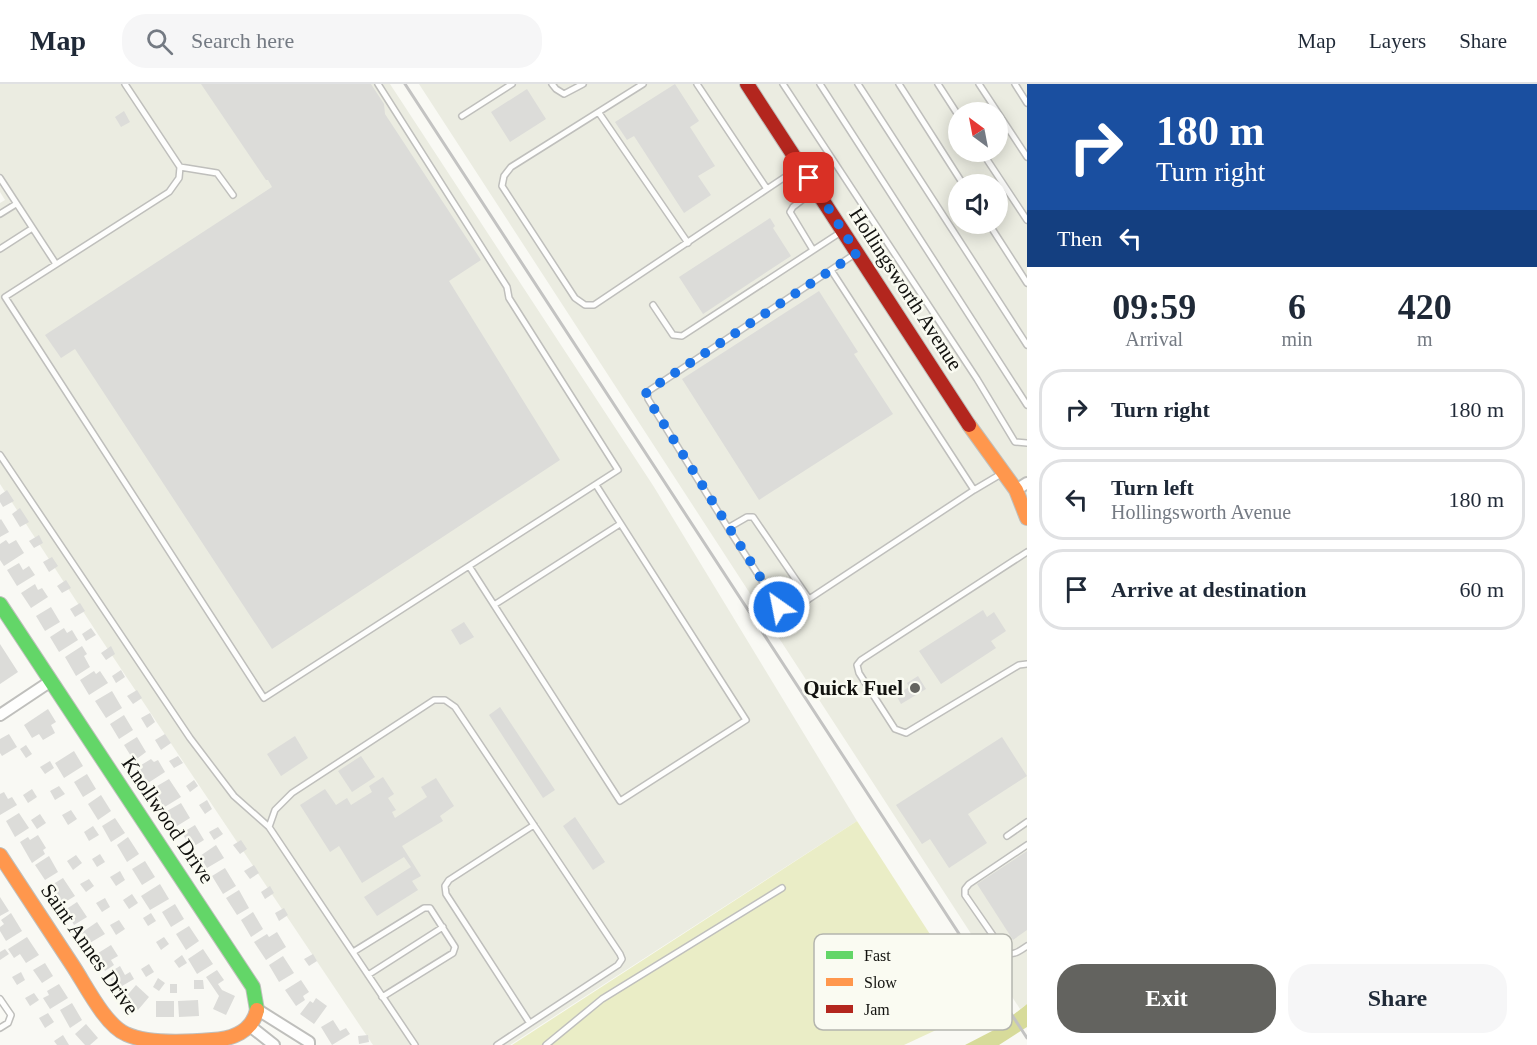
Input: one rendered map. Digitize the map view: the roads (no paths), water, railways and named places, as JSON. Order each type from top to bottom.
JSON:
[{"type":"street","name":"Hollingsworth Avenue","points":[[747,84],[983,447],[1003,472],[1021,487],[1027,518]]},
{"type":"street","name":"Knollwood Drive","points":[[0,604],[253,987],[258,1010]]},
{"type":"street","points":[[0,715],[51,681]]},
{"type":"street","name":"Saint Annes Drive","points":[[0,855],[101,1008],[111,1022],[123,1032],[139,1037],[177,1041],[219,1040],[239,1036],[250,1026]]},
{"type":"street","points":[[274,1045],[250,1026],[258,1010],[309,1042],[309,1045]]},
{"type":"lane","points":[[125,84],[180,166],[179,178],[169,192],[5,297],[264,698],[618,470],[509,298],[507,287],[378,84]]},
{"type":"lane","points":[[462,116],[512,84]]},
{"type":"lane","points":[[552,84],[556,90],[564,94],[583,84]]},
{"type":"lane","points":[[643,84],[512,167],[504,176],[502,186],[575,298],[585,305],[594,305],[801,166]]},
{"type":"lane","points":[[697,84],[767,189]]},
{"type":"lane","points":[[783,84],[977,379],[1015,442],[1027,443]]},
{"type":"lane","points":[[820,84],[1027,405]]},
{"type":"lane","points":[[858,84],[1027,345]]},
{"type":"lane","points":[[899,84],[957,174]]},
{"type":"lane","points":[[938,84],[950,102]]},
{"type":"lane","points":[[979,84],[1027,157]]},
{"type":"lane","points":[[1015,84],[1027,103]]},
{"type":"lane","points":[[599,113],[688,243]]},
{"type":"lane","points":[[989,162],[1027,220]]},
{"type":"lane","points":[[180,166],[218,173],[233,195]]},
{"type":"lane","points":[[0,178],[31,229],[56,264]]},
{"type":"lane","points":[[813,250],[790,212],[793,207],[816,190]]},
{"type":"lane","points":[[0,214],[16,204]]},
{"type":"lane","points":[[0,249],[31,229]]},
{"type":"lane","points":[[653,305],[673,335],[682,336],[843,231]]},
{"type":"lane","points":[[995,234],[1027,283]]},
{"type":"lane","points":[[857,253],[646,392],[648,399],[728,528],[783,611],[789,611],[809,599],[1003,472]]},
{"type":"lane","points":[[831,270],[974,490]]},
{"type":"lane","points":[[0,455],[190,738],[234,796],[269,827],[415,1045]]},
{"type":"lane","points":[[469,566],[620,801],[746,720],[596,485]]},
{"type":"lane","points":[[728,528],[747,517],[753,517],[809,599]]},
{"type":"lane","points":[[494,604],[620,524]]},
{"type":"lane","points":[[1027,552],[861,660],[857,665],[859,673],[895,729],[906,733],[1019,665],[1027,664]]},
{"type":"lane","points":[[269,827],[275,810],[292,793],[434,700],[445,700],[454,706],[622,959],[618,965],[497,1045]]},
{"type":"lane","points":[[1007,836],[1027,822]]},
{"type":"lane","points":[[529,1022],[446,894],[445,886],[449,880],[534,825]]},
{"type":"lane","points":[[992,934],[965,895],[964,890],[969,884],[1027,845]]},
{"type":"lane","points":[[546,1045],[602,999],[782,888]]},
{"type":"lane","points":[[353,952],[424,908],[430,908],[455,947],[453,953],[382,997]]},
{"type":"lane","points":[[368,975],[442,927]]},
{"type":"lane","points":[[1012,954],[1027,946]]},
{"type":"lane","points":[[0,999],[11,1015],[8,1023],[0,1028]]},
{"type":"railway","points":[[405,84],[959,934]]},
{"type":"railway","points":[[1012,1015],[1027,1038]]},
{"type":"place","name":"Quick Fuel","points":[[915,688]]}]
